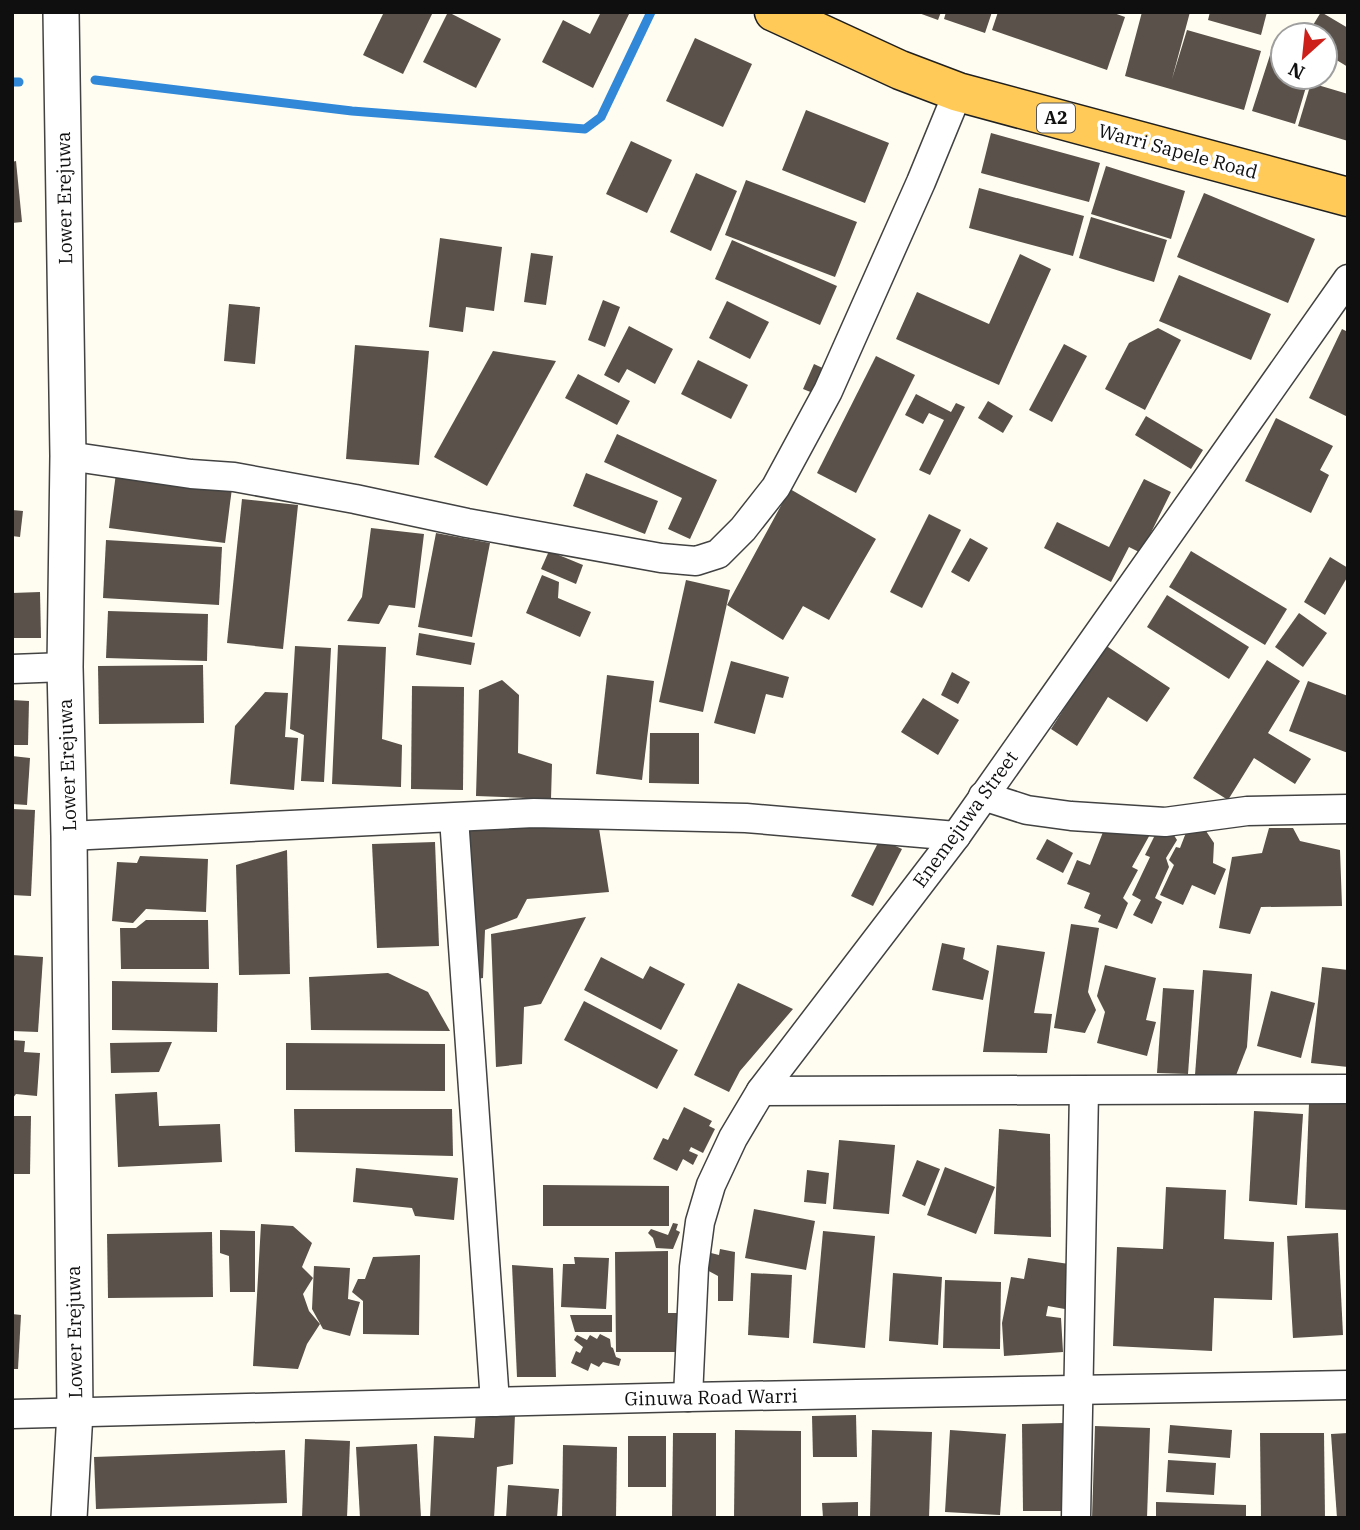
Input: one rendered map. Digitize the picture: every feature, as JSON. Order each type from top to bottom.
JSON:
[{"type":"highway","name":"Warri Sapele Road","points":[[774,12],[900,70],[958,92],[1348,197]]},
{"type":"street","name":"Lower Erejuwa","points":[[61,12],[68,457],[65,667],[75,1412],[69,1518]]},
{"type":"street","points":[[68,457],[191,474],[234,477],[662,558],[696,561],[718,554],[743,529],[776,487],[828,391],[958,92]]},
{"type":"street","name":"Enemejuwa Street","points":[[688,1397],[694,1267],[700,1222],[711,1185],[733,1138],[761,1091],[956,836],[1348,279]]},
{"type":"street","points":[[12,669],[65,667]]},
{"type":"street","points":[[983,796],[1027,810],[1071,816],[1165,822],[1247,811],[1348,809]]},
{"type":"street","points":[[69,836],[534,813],[746,818],[956,836]]},
{"type":"street","points":[[454,818],[495,1402]]},
{"type":"street","points":[[761,1091],[1348,1089]]},
{"type":"street","points":[[1076,1518],[1084,1091]]},
{"type":"street","name":"Ginuwa Road Warri","points":[[12,1414],[688,1397],[1348,1385]]},
{"type":"building","points":[[384,12],[433,12],[403,74],[363,55]]},
{"type":"building","points":[[448,12],[501,39],[476,88],[423,62]]},
{"type":"building","points":[[601,12],[630,12],[593,88],[542,62],[563,20],[590,34]]},
{"type":"building","points":[[916,12],[941,12],[938,20]]},
{"type":"building","points":[[946,12],[992,12],[985,33],[944,19]]},
{"type":"building","points":[[998,12],[1111,12],[1125,17],[1107,70],[992,30]]},
{"type":"building","points":[[1142,12],[1190,12],[1172,79],[1187,30],[1261,51],[1244,110],[1125,76]]},
{"type":"building","points":[[1210,12],[1267,12],[1261,35],[1208,20]]},
{"type":"building","points":[[1321,12],[1336,21],[1316,21]]},
{"type":"building","points":[[1339,23],[1348,28],[1348,67],[1339,62]]},
{"type":"building","points":[[695,38],[752,64],[723,127],[666,101]]},
{"type":"building","points":[[1269,58],[1269,91],[1305,91],[1295,124],[1252,111]]},
{"type":"building","points":[[1309,91],[1338,91],[1348,94],[1348,141],[1298,126]]},
{"type":"building","points":[[806,110],[889,143],[865,203],[782,170]]},
{"type":"building","points":[[991,133],[1100,163],[1089,202],[981,173]]},
{"type":"building","points":[[631,141],[672,160],[647,213],[606,194]]},
{"type":"building","points":[[16,161],[22,222],[12,223],[12,162]]},
{"type":"building","points":[[1106,166],[1185,191],[1171,239],[1091,214]]},
{"type":"building","points":[[696,173],[737,191],[711,251],[670,232]]},
{"type":"building","points":[[746,180],[857,222],[835,277],[725,235]]},
{"type":"building","points":[[979,188],[1084,216],[1073,256],[969,228]]},
{"type":"building","points":[[1204,193],[1315,239],[1288,303],[1177,257]]},
{"type":"building","points":[[1091,217],[1167,240],[1154,282],[1079,258]]},
{"type":"building","points":[[440,238],[502,247],[494,311],[466,307],[463,332],[429,327]]},
{"type":"building","points":[[732,240],[837,286],[820,325],[715,279]]},
{"type":"building","points":[[531,253],[553,256],[546,305],[524,302]]},
{"type":"building","points":[[1020,254],[1051,269],[999,385],[896,339],[917,292],[989,324]]},
{"type":"building","points":[[1179,275],[1271,314],[1251,360],[1159,321]]},
{"type":"building","points":[[603,300],[620,307],[605,347],[588,340]]},
{"type":"building","points":[[727,301],[769,322],[750,359],[709,338]]},
{"type":"building","points":[[229,304],[260,307],[255,364],[224,361]]},
{"type":"building","points":[[629,326],[673,349],[655,384],[627,369],[619,383],[604,375]]},
{"type":"building","points":[[1158,328],[1181,340],[1145,410],[1105,389],[1129,343]]},
{"type":"building","points":[[1342,329],[1348,332],[1348,417],[1309,398]]},
{"type":"building","points":[[1064,344],[1087,356],[1052,422],[1029,410]]},
{"type":"building","points":[[355,345],[429,351],[419,465],[346,459]]},
{"type":"building","points":[[493,351],[556,361],[487,486],[434,457]]},
{"type":"building","points":[[876,356],[915,375],[856,493],[817,473]]},
{"type":"building","points":[[698,360],[748,385],[731,419],[681,394]]},
{"type":"building","points":[[814,364],[829,371],[818,395],[803,389]]},
{"type":"building","points":[[578,374],[630,401],[617,425],[565,398]]},
{"type":"building","points":[[916,394],[951,412],[956,403],[965,407],[930,475],[919,470],[944,420],[929,413],[923,424],[905,415]]},
{"type":"building","points":[[988,401],[1013,416],[1003,433],[978,418]]},
{"type":"building","points":[[1146,416],[1203,450],[1191,469],[1135,435]]},
{"type":"building","points":[[1276,418],[1333,446],[1320,470],[1329,475],[1311,513],[1245,481]]},
{"type":"building","points":[[617,434],[717,480],[690,539],[668,529],[682,498],[604,462]]},
{"type":"building","points":[[116,473],[232,488],[225,543],[109,528]]},
{"type":"building","points":[[586,473],[658,501],[645,534],[573,506]]},
{"type":"building","points":[[1144,479],[1171,492],[1141,553],[1129,547],[1111,582],[1044,548],[1057,522],[1109,547]]},
{"type":"building","points":[[790,489],[876,539],[829,620],[803,606],[783,640],[727,605]]},
{"type":"building","points":[[242,499],[298,505],[283,649],[227,643]]},
{"type":"building","points":[[12,510],[23,511],[20,537],[12,536]]},
{"type":"building","points":[[929,514],[961,530],[922,608],[890,592]]},
{"type":"building","points":[[371,528],[424,534],[415,608],[389,605],[379,624],[347,621],[362,597]]},
{"type":"building","points":[[436,533],[490,543],[472,637],[418,627]]},
{"type":"building","points":[[970,538],[988,548],[969,582],[951,572]]},
{"type":"building","points":[[106,540],[222,547],[219,605],[103,598]]},
{"type":"building","points":[[549,551],[583,565],[576,584],[541,569]]},
{"type":"building","points":[[1191,551],[1287,609],[1265,645],[1169,587]]},
{"type":"building","points":[[1330,557],[1348,568],[1348,576],[1325,615],[1304,602]]},
{"type":"building","points":[[542,575],[559,582],[558,598],[591,612],[580,637],[526,613]]},
{"type":"building","points":[[686,580],[730,590],[703,712],[659,702]]},
{"type":"building","points":[[40,592],[41,638],[12,638],[12,593]]},
{"type":"building","points":[[1167,595],[1249,647],[1229,679],[1147,627]]},
{"type":"building","points":[[108,611],[208,614],[207,661],[106,658]]},
{"type":"building","points":[[1299,613],[1327,633],[1303,667],[1275,647]]},
{"type":"building","points":[[419,633],[475,643],[471,665],[416,655]]},
{"type":"building","points":[[338,645],[386,647],[382,739],[402,745],[401,787],[332,784]]},
{"type":"building","points":[[1105,645],[1170,688],[1147,722],[1108,697],[1077,746],[1051,729]]},
{"type":"building","points":[[295,646],[331,648],[324,782],[301,781],[304,735],[290,729]]},
{"type":"building","points":[[1267,660],[1300,681],[1268,733],[1311,759],[1295,784],[1254,758],[1228,800],[1193,778]]},
{"type":"building","points":[[731,661],[789,677],[783,698],[766,694],[755,734],[714,723]]},
{"type":"building","points":[[203,665],[204,723],[99,724],[98,666]]},
{"type":"building","points":[[952,672],[970,682],[958,704],[941,695]]},
{"type":"building","points":[[607,675],[654,681],[642,780],[596,774]]},
{"type":"building","points":[[502,680],[519,695],[518,753],[552,764],[551,799],[476,796],[479,690]]},
{"type":"building","points":[[1308,681],[1348,696],[1348,753],[1289,731]]},
{"type":"building","points":[[412,686],[464,687],[463,790],[411,789]]},
{"type":"building","points":[[265,692],[288,693],[285,737],[298,738],[294,790],[230,784],[235,726]]},
{"type":"building","points":[[923,698],[959,720],[938,755],[901,732]]},
{"type":"building","points":[[12,700],[29,701],[28,745],[12,745]]},
{"type":"building","points":[[650,733],[699,733],[699,784],[649,783]]},
{"type":"building","points":[[12,756],[30,758],[27,805],[12,804]]},
{"type":"building","points":[[12,809],[35,810],[31,896],[12,895]]},
{"type":"building","points":[[598,822],[609,892],[527,899],[517,918],[485,930],[483,978],[470,980],[463,825]]},
{"type":"building","points":[[1202,825],[1214,843],[1213,863],[1226,869],[1215,895],[1192,885],[1183,905],[1160,895],[1174,865],[1169,860],[1176,847],[1180,848],[1187,830]]},
{"type":"building","points":[[1105,827],[1153,829],[1132,867],[1138,870],[1123,898],[1128,903],[1117,929],[1098,922],[1101,915],[1084,908],[1090,893],[1067,884],[1077,860],[1090,865]]},
{"type":"building","points":[[1269,828],[1293,828],[1300,841],[1340,850],[1342,906],[1261,907],[1250,934],[1219,928],[1232,857],[1262,853]]},
{"type":"building","points":[[1170,829],[1177,840],[1166,858],[1169,867],[1155,898],[1162,902],[1152,924],[1133,915],[1141,900],[1132,895],[1150,857],[1145,855],[1157,831]]},
{"type":"building","points":[[880,839],[902,849],[873,906],[851,896]]},
{"type":"building","points":[[1047,839],[1073,853],[1063,873],[1036,859]]},
{"type":"building","points":[[435,842],[439,946],[377,948],[372,844]]},
{"type":"building","points":[[287,850],[290,974],[239,975],[236,865]]},
{"type":"building","points":[[140,856],[208,859],[206,912],[146,909],[133,923],[112,921],[117,862],[137,863]]},
{"type":"building","points":[[586,917],[541,1004],[524,1007],[522,1064],[496,1067],[491,934]]},
{"type":"building","points":[[146,920],[208,920],[209,969],[121,969],[120,928],[136,928]]},
{"type":"building","points":[[1071,924],[1099,928],[1088,992],[1096,1010],[1085,1033],[1054,1028]]},
{"type":"building","points":[[942,943],[965,948],[963,959],[989,971],[983,1000],[932,990]]},
{"type":"building","points":[[997,945],[1045,952],[1034,1013],[1052,1014],[1047,1053],[983,1052]]},
{"type":"building","points":[[12,955],[43,957],[38,1032],[12,1031]]},
{"type":"building","points":[[601,957],[643,979],[650,966],[685,984],[661,1030],[584,990]]},
{"type":"building","points":[[1105,965],[1156,978],[1146,1020],[1156,1022],[1147,1056],[1097,1043],[1105,1012],[1097,996]]},
{"type":"building","points":[[1322,967],[1348,970],[1348,1067],[1311,1063]]},
{"type":"building","points":[[1203,970],[1252,974],[1247,1047],[1235,1078],[1195,1075]]},
{"type":"building","points":[[388,973],[428,992],[450,1031],[311,1030],[309,977]]},
{"type":"building","points":[[112,981],[218,983],[217,1032],[112,1030]]},
{"type":"building","points":[[738,983],[793,1009],[740,1071],[729,1092],[694,1075]]},
{"type":"building","points":[[1163,988],[1194,990],[1188,1074],[1157,1073]]},
{"type":"building","points":[[1271,991],[1315,1003],[1301,1058],[1257,1046]]},
{"type":"building","points":[[584,1001],[678,1050],[657,1089],[564,1040]]},
{"type":"building","points":[[12,1040],[25,1041],[24,1052],[40,1053],[37,1096],[16,1094],[12,1099]]},
{"type":"building","points":[[172,1042],[159,1072],[111,1073],[110,1043]]},
{"type":"building","points":[[286,1043],[445,1044],[445,1091],[286,1090]]},
{"type":"building","points":[[157,1092],[159,1126],[220,1124],[222,1162],[118,1167],[115,1094]]},
{"type":"building","points":[[1309,1103],[1348,1104],[1348,1210],[1305,1208]]},
{"type":"building","points":[[684,1107],[712,1121],[709,1126],[715,1129],[703,1153],[691,1147],[689,1151],[698,1155],[693,1165],[683,1159],[677,1171],[653,1159],[663,1138],[668,1140]]},
{"type":"building","points":[[294,1109],[452,1109],[453,1156],[295,1152]]},
{"type":"building","points":[[1254,1111],[1303,1114],[1297,1205],[1249,1201]]},
{"type":"building","points":[[12,1116],[31,1116],[30,1174],[12,1174]]},
{"type":"building","points":[[999,1129],[1050,1134],[1051,1237],[994,1234]]},
{"type":"building","points":[[839,1140],[895,1145],[889,1214],[833,1209]]},
{"type":"building","points":[[917,1160],[940,1169],[925,1206],[902,1196]]},
{"type":"building","points":[[945,1167],[995,1187],[976,1234],[927,1215]]},
{"type":"building","points":[[356,1168],[458,1178],[454,1220],[415,1216],[412,1208],[353,1202]]},
{"type":"building","points":[[807,1170],[829,1173],[826,1204],[804,1202]]},
{"type":"building","points":[[543,1185],[669,1186],[669,1226],[543,1226]]},
{"type":"building","points":[[1166,1187],[1226,1190],[1224,1239],[1274,1242],[1272,1300],[1214,1298],[1212,1351],[1113,1346],[1117,1247],[1163,1249]]},
{"type":"building","points":[[754,1209],[815,1221],[806,1270],[745,1258]]},
{"type":"building","points":[[673,1223],[678,1224],[676,1230],[680,1232],[673,1249],[656,1248],[648,1233],[651,1229],[668,1235]]},
{"type":"building","points":[[261,1224],[293,1226],[312,1243],[302,1267],[313,1278],[303,1294],[309,1311],[320,1324],[307,1344],[298,1369],[253,1366]]},
{"type":"building","points":[[220,1230],[255,1231],[255,1292],[230,1292],[229,1256],[220,1253]]},
{"type":"building","points":[[823,1231],[875,1236],[865,1348],[813,1343]]},
{"type":"building","points":[[212,1232],[213,1297],[108,1298],[107,1234]]},
{"type":"building","points":[[1338,1233],[1343,1335],[1293,1338],[1287,1236]]},
{"type":"building","points":[[720,1249],[735,1252],[733,1301],[718,1301],[718,1276],[705,1269],[711,1253],[719,1255]]},
{"type":"building","points":[[668,1251],[668,1313],[684,1313],[684,1352],[616,1352],[615,1252]]},
{"type":"building","points":[[420,1255],[419,1335],[363,1334],[363,1301],[352,1292],[358,1279],[365,1279],[373,1257]]},
{"type":"building","points":[[574,1257],[609,1258],[606,1309],[561,1307],[563,1264],[575,1264]]},
{"type":"building","points":[[1028,1258],[1069,1264],[1066,1286],[1079,1288],[1076,1311],[1048,1306],[1046,1316],[1061,1318],[1063,1352],[1004,1356],[1002,1323],[1011,1277],[1024,1279]]},
{"type":"building","points":[[512,1265],[553,1268],[556,1377],[517,1377]]},
{"type":"building","points":[[314,1266],[350,1268],[348,1299],[360,1302],[350,1336],[323,1329],[312,1309]]},
{"type":"building","points":[[751,1273],[792,1275],[789,1338],[748,1335]]},
{"type":"building","points":[[893,1273],[942,1277],[938,1345],[889,1341]]},
{"type":"building","points":[[945,1280],[1001,1282],[1000,1349],[943,1348]]},
{"type":"building","points":[[12,1314],[21,1315],[18,1369],[12,1369]]},
{"type":"building","points":[[570,1315],[612,1315],[612,1332],[575,1332]]},
{"type":"building","points":[[600,1334],[610,1339],[616,1357],[621,1359],[619,1366],[603,1362],[599,1367],[591,1363],[588,1371],[571,1363],[576,1351],[580,1353],[583,1347],[574,1340],[577,1335],[587,1340],[590,1335],[597,1339]]},
{"type":"building","points":[[476,1412],[515,1414],[513,1464],[497,1467],[494,1518],[430,1518],[434,1436],[474,1438]]},
{"type":"building","points":[[856,1415],[857,1457],[813,1457],[812,1416]]},
{"type":"building","points":[[1064,1423],[1065,1511],[1023,1511],[1022,1424]]},
{"type":"building","points":[[1170,1425],[1232,1430],[1230,1458],[1168,1453]]},
{"type":"building","points":[[1095,1426],[1150,1428],[1147,1518],[1092,1518]]},
{"type":"building","points":[[735,1430],[801,1431],[801,1518],[734,1518]]},
{"type":"building","points":[[872,1430],[932,1432],[929,1518],[870,1518]]},
{"type":"building","points":[[950,1430],[1006,1434],[1000,1515],[945,1512]]},
{"type":"building","points":[[673,1433],[716,1433],[716,1518],[672,1518]]},
{"type":"building","points":[[1260,1433],[1324,1433],[1325,1518],[1261,1518]]},
{"type":"building","points":[[1348,1433],[1348,1518],[1337,1518],[1331,1434]]},
{"type":"building","points":[[628,1436],[666,1436],[666,1487],[628,1487]]},
{"type":"building","points":[[305,1439],[350,1441],[347,1518],[302,1518]]},
{"type":"building","points":[[417,1444],[421,1518],[360,1518],[356,1447]]},
{"type":"building","points":[[563,1445],[617,1447],[616,1518],[562,1518]]},
{"type":"building","points":[[285,1450],[287,1503],[96,1509],[94,1457]]},
{"type":"building","points":[[1168,1460],[1216,1463],[1214,1495],[1166,1492]]},
{"type":"building","points":[[508,1485],[559,1489],[557,1518],[506,1518]]},
{"type":"building","points":[[858,1502],[858,1518],[823,1518],[822,1503]]},
{"type":"building","points":[[1156,1502],[1246,1505],[1246,1518],[1156,1518]]},
{"type":"waterway","points":[[95,80],[352,111],[585,129],[601,117],[651,12]]},
{"type":"waterway","points":[[12,82],[19,82]]}]
